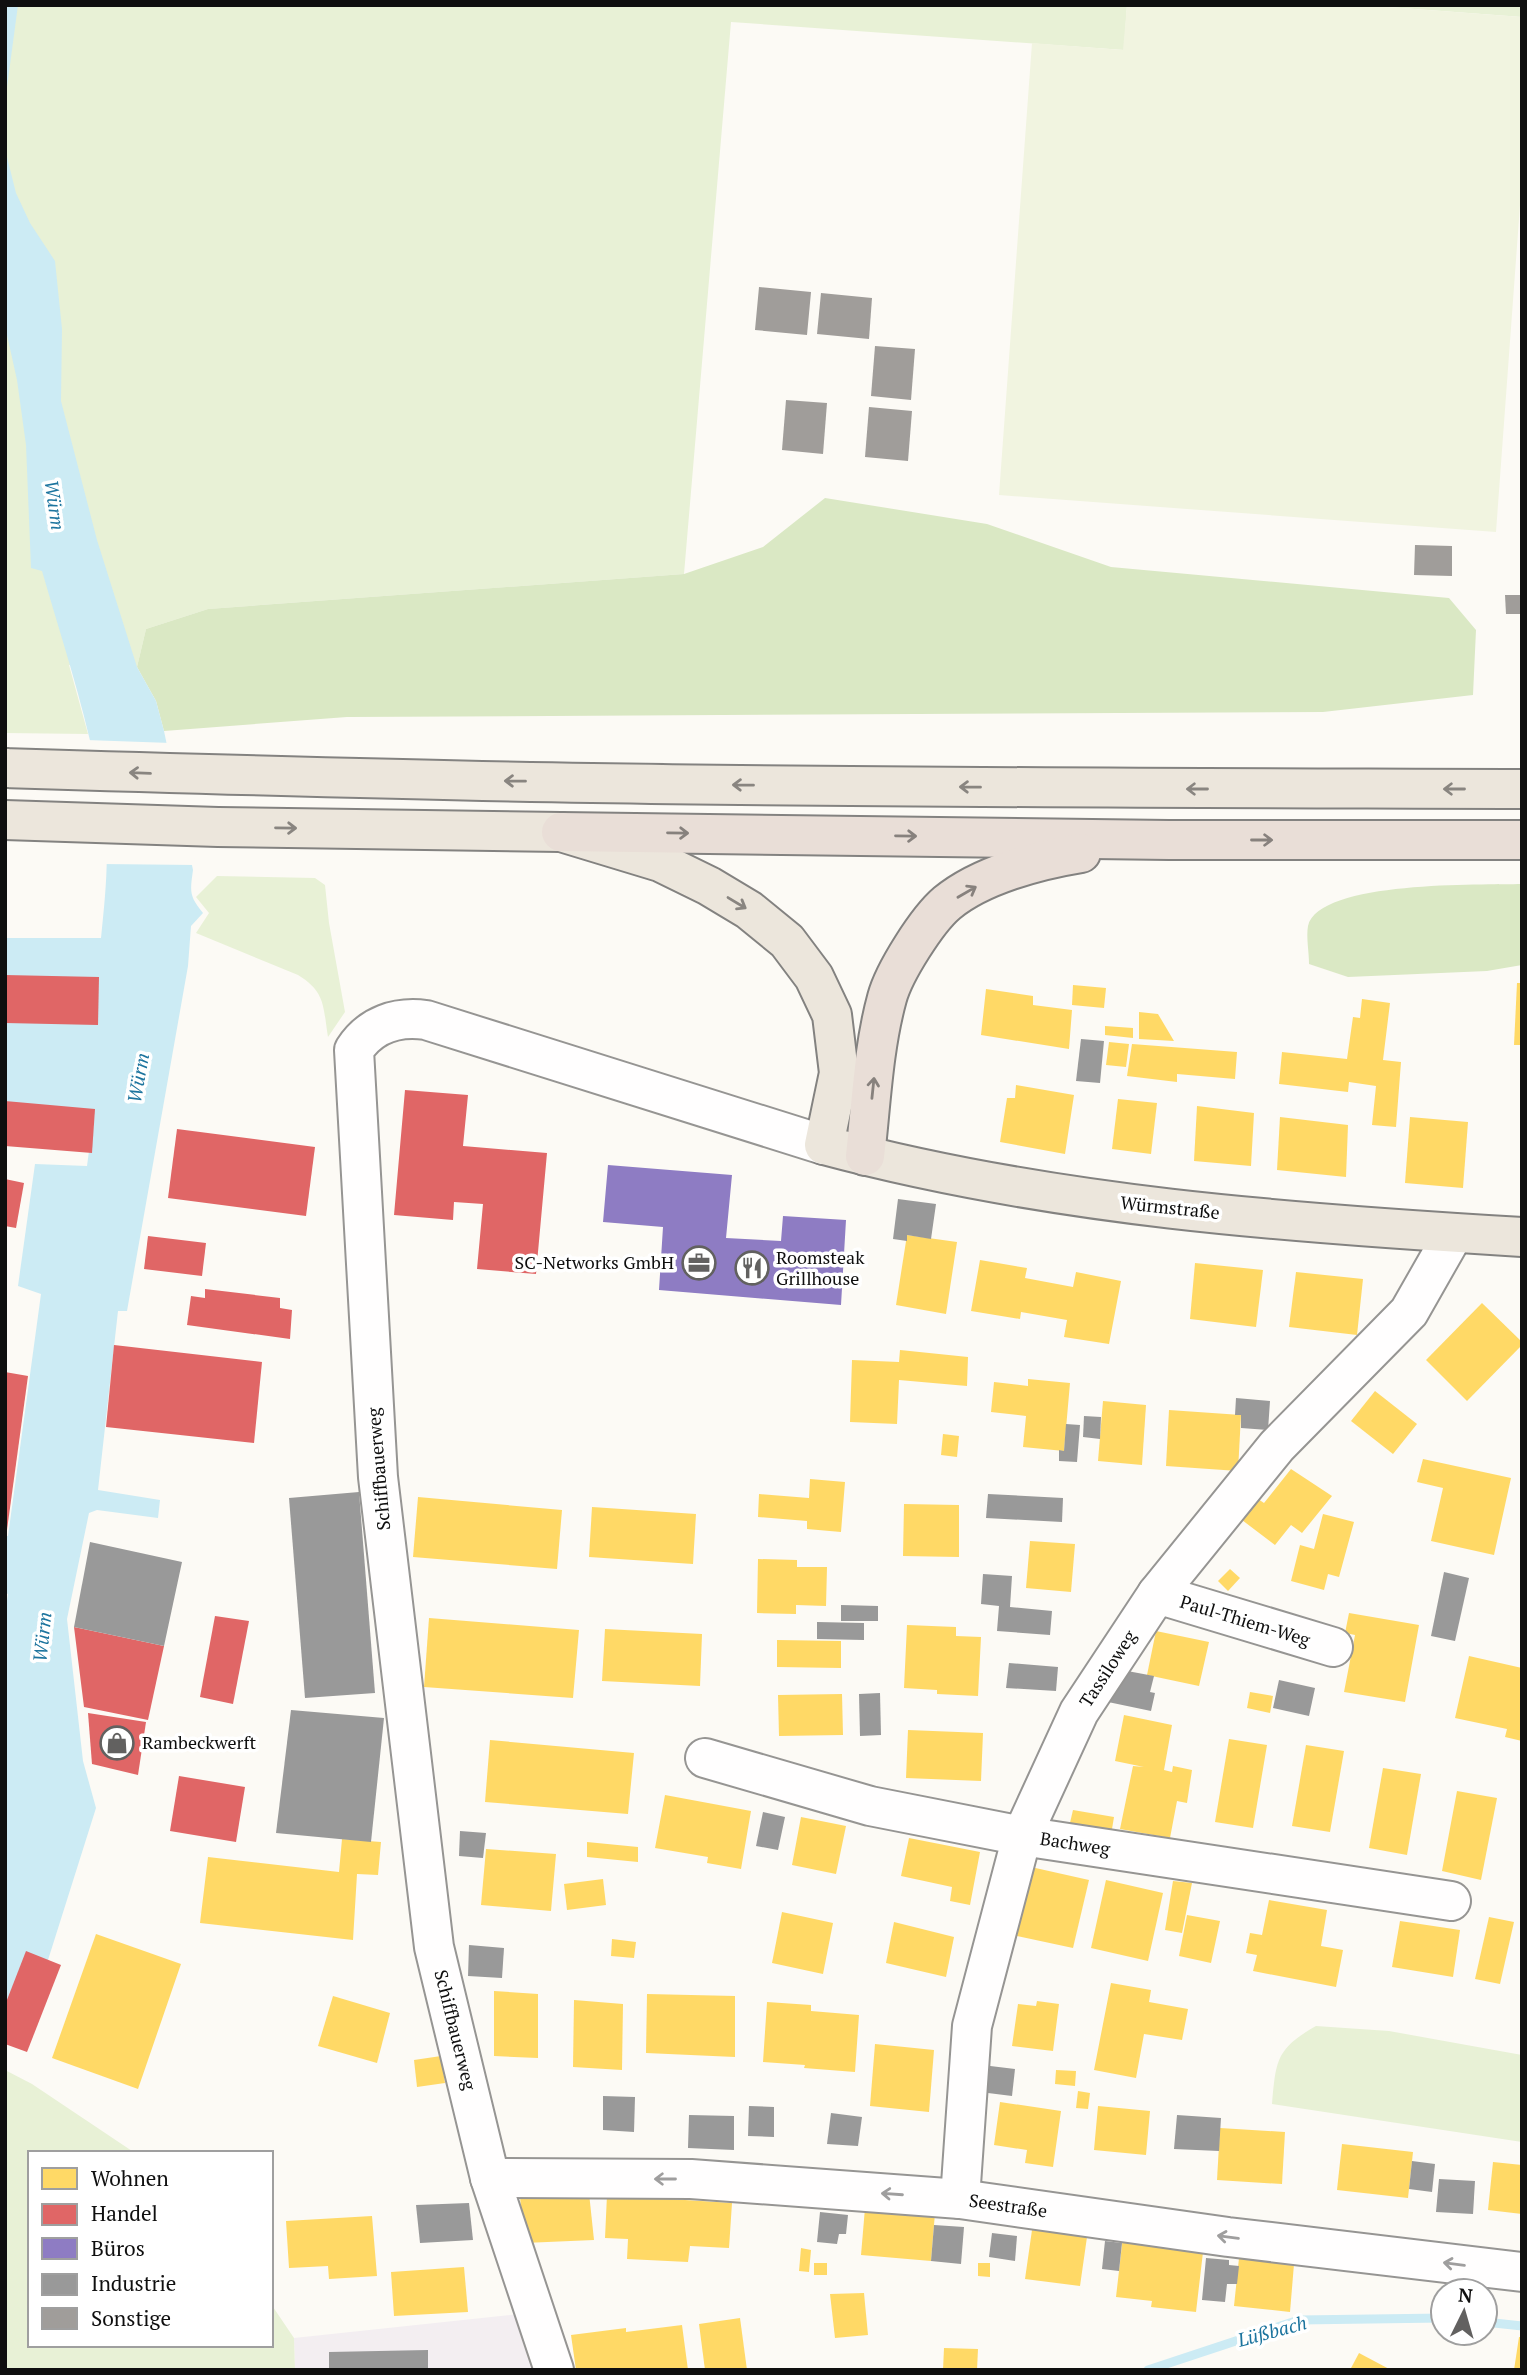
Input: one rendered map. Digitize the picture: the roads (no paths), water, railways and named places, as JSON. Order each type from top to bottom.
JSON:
[{"type":"highway","points":[[561,832],[1522,840]]},
{"type":"highway","points":[[865,1156],[878,1041],[888,995],[910,948],[946,904],[984,882],[1045,859],[1170,839]]},
{"type":"main road","points":[[5,768],[591,783],[1016,788],[1522,789]]},
{"type":"main road","points":[[5,820],[218,827],[561,832],[660,862],[748,910],[787,942],[814,977],[832,1015],[839,1073],[824,1145]]},
{"type":"main road","name":"Würmstraße","points":[[824,1145],[865,1156],[997,1182],[1155,1209],[1522,1237]]},
{"type":"street","name":"Schiffbauerweg","points":[[554,2370],[490,2178],[434,1947],[378,1476],[354,1050],[362,1037],[389,1021],[408,1018],[426,1020],[824,1145]]},
{"type":"street","name":"Tassiloweg","points":[[960,2199],[972,2026],[1022,1836],[1079,1712],[1157,1594],[1277,1446],[1409,1312],[1454,1233]]},
{"type":"street","name":"Paul-Thiem-Weg","points":[[1157,1594],[1333,1647]]},
{"type":"street","name":"Bachweg","points":[[705,1758],[870,1806],[1022,1836],[1451,1900]]},
{"type":"street","name":"Seestraße","points":[[490,2178],[691,2179],[960,2199],[1228,2237],[1522,2272]]},
{"type":"water","points":[[5,5],[18,5],[5,102]]},
{"type":"water","name":"Würm","points":[[5,149],[16,193],[30,223],[55,261],[62,329],[61,401],[97,540],[137,667],[156,701],[193,870],[192,893],[203,913],[191,926],[188,966],[127,1311],[118,1311],[98,1490],[160,1500],[158,1518],[97,1510],[89,1513],[67,1619],[83,1761],[96,1808],[48,1960],[5,2005],[5,1614],[8,1594],[5,1593],[5,1536],[8,1536],[41,1294],[18,1286],[35,1164],[87,1166],[89,1151],[5,1143],[5,938],[101,938],[107,861],[104,815],[86,722],[42,571],[31,568],[26,445],[17,380],[5,326]]},
{"type":"waterway","name":"Lüßbach","points":[[1148,2370],[1299,2320],[1429,2318]]},
{"type":"waterway","name":"Lüßbach","points":[[1499,2324],[1522,2326]]},
{"type":"place","name":"SC-Networks GmbH","points":[[699,1263]]},
{"type":"place","name":"Roomsteak Grillhouse","points":[[752,1268]]},
{"type":"place","name":"Rambeckwerft","points":[[117,1743]]}]
